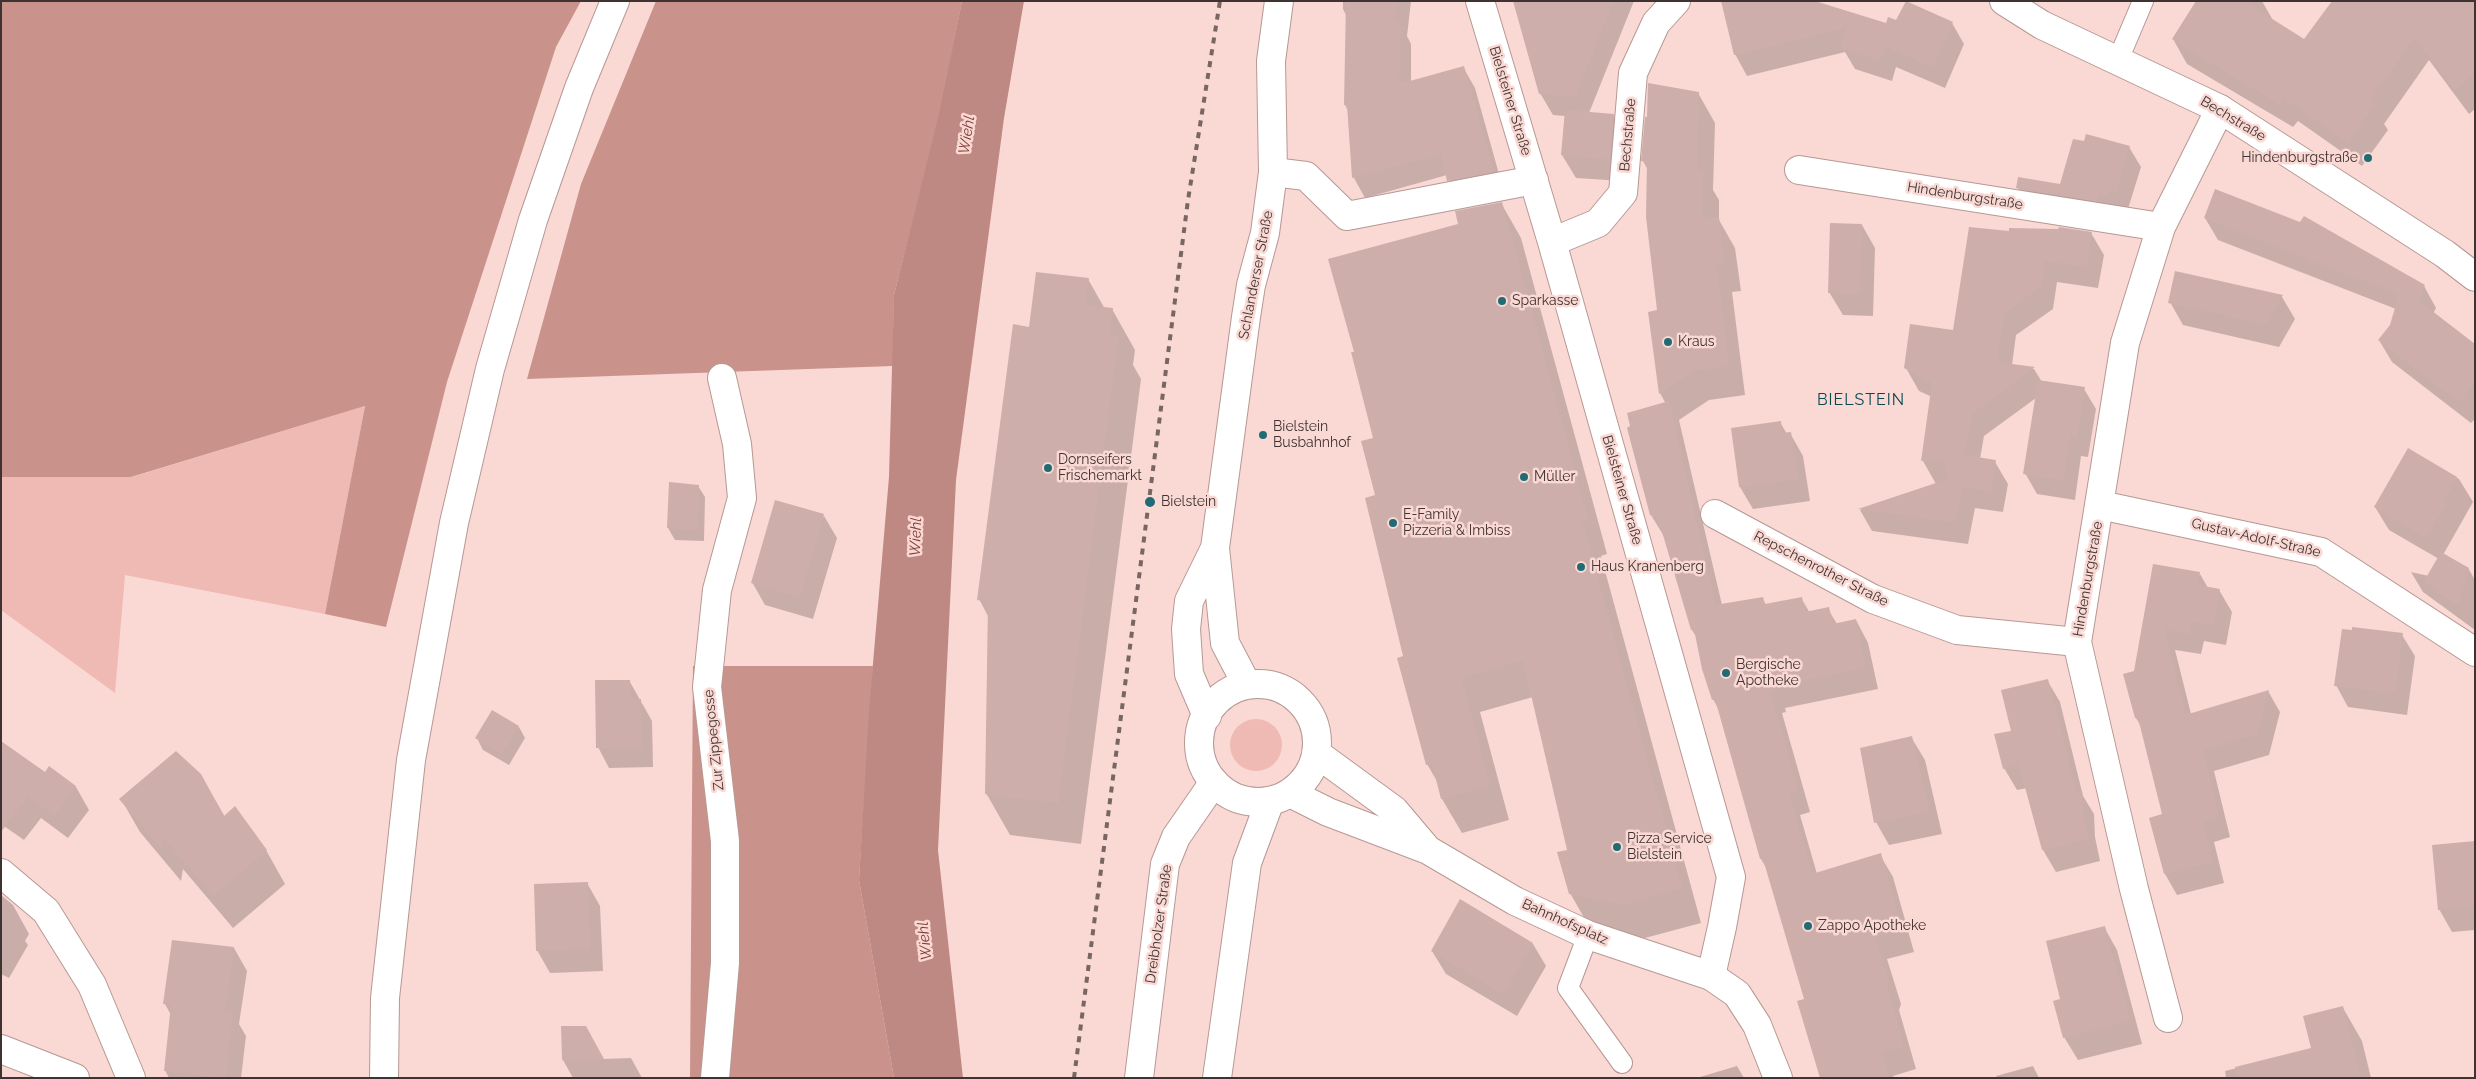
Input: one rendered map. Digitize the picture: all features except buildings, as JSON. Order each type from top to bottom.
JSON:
[{"type":"street","points":[[384,1078],[385,998],[411,760],[454,523],[490,369],[533,220],[578,88],[615,1]]},
{"type":"street","name":"Schlanderser Straße","points":[[1247,685],[1225,643],[1215,548],[1249,301],[1265,233],[1273,172],[1270,61],[1279,1]]},
{"type":"street","name":"Bielsteiner Straße","points":[[1480,1],[1552,242],[1731,877],[1711,976]]},
{"type":"street","name":"Bechstraße","points":[[1552,242],[1598,223],[1623,193],[1633,73],[1656,23],[1676,1]]},
{"type":"street","name":"Bechstraße","points":[[2004,1],[2042,25],[2220,109],[2445,254],[2475,277]]},
{"type":"street","name":"Hindenburgstraße","points":[[2168,1018],[2134,889],[2077,642],[2125,343],[2161,227],[2220,109]]},
{"type":"street","name":"Hindenburgstraße","points":[[1799,170],[2161,227]]},
{"type":"street","points":[[1273,172],[1306,176],[1347,216],[1534,180]]},
{"type":"street","name":"Zur Zippegosse","points":[[715,1078],[725,963],[725,842],[707,686],[717,590],[742,498],[737,444],[722,378]]},
{"type":"street","name":"Gustav-Adolf-Straße","points":[[2100,505],[2321,552],[2475,652]]},
{"type":"street","name":"Repschenrother Straße","points":[[1714,514],[1873,598],[1957,630],[2077,642]]},
{"type":"street","name":"Schlanderser Straße","points":[[1207,716],[1189,674],[1186,628],[1189,601],[1215,548]]},
{"type":"street","points":[[1262,684],[1277,687],[1291,694],[1303,704],[1311,717],[1316,731],[1316,753],[1308,776],[1280,797],[1255,802],[1240,799],[1226,792],[1214,782],[1205,770],[1200,755],[1200,739],[1207,716],[1219,698],[1232,690],[1247,685],[1262,684]]},
{"type":"street","name":"Bahnhofsplatz","points":[[1316,753],[1394,810],[1428,850]]},
{"type":"street","name":"Dreibholzer Straße","points":[[1139,1078],[1165,864],[1176,837],[1214,782]]},
{"type":"street","points":[[1218,1078],[1247,863],[1280,797]]},
{"type":"street","name":"Bahnhofsplatz","points":[[1280,797],[1328,812],[1428,850],[1516,901],[1588,935],[1711,976]]},
{"type":"street","points":[[1,873],[46,911],[92,984],[131,1078]]},
{"type":"street","points":[[1711,976],[1737,994],[1757,1025],[1778,1078]]},
{"type":"street","points":[[1,1049],[75,1078]]},
{"type":"lane","points":[[2118,60],[2143,1]]},
{"type":"lane","points":[[1588,935],[1568,988],[1622,1063]]},
{"type":"shaded area","points":[[1,1],[581,1],[556,47],[447,382],[386,627],[325,614],[365,406],[131,477],[1,477]]},
{"type":"shaded area","points":[[656,1],[962,1],[940,114],[894,295],[893,366],[527,379],[581,184]]},
{"type":"shaded area","points":[[365,406],[325,614],[125,575],[115,693],[1,610],[1,477],[132,477]]},
{"type":"shaded area","points":[[693,666],[873,666],[859,880],[894,1078],[690,1078]]},
{"type":"shaded area","points":[[1251,719],[1261,719],[1275,726],[1282,740],[1282,750],[1275,764],[1261,771],[1251,771],[1241,767],[1234,760],[1230,750],[1230,740],[1234,730],[1241,723]]},
{"type":"water","name":"Wiehl","points":[[962,1],[1024,1],[1004,118],[956,480],[938,850],[963,1078],[894,1078],[859,880],[869,710],[889,477],[894,295],[939,114]]},
{"type":"railway","points":[[1074,1078],[1188,200],[1220,1]]},
{"type":"place","name":"Hindenburgstraße","points":[[2368,158]]},
{"type":"place","name":"Sparkasse","points":[[1502,301]]},
{"type":"place","name":"Kraus","points":[[1668,342]]},
{"type":"place","name":"Bielstein Busbahnhof","points":[[1263,435]]},
{"type":"place","name":"Dornseifers Frischemarkt","points":[[1048,468]]},
{"type":"place","name":"Müller","points":[[1524,477]]},
{"type":"place","name":"Bielstein","points":[[1150,502]]},
{"type":"place","name":"E-Family Pizzeria & Imbiss","points":[[1393,523]]},
{"type":"place","name":"Haus Kranenberg","points":[[1581,567]]},
{"type":"place","name":"Bergische Apotheke","points":[[1726,673]]},
{"type":"place","name":"Pizza Service Bielstein","points":[[1617,847]]},
{"type":"place","name":"Zappo Apotheke","points":[[1808,926]]},
{"type":"district","name":"BIELSTEIN","points":[[1861,400]]}]
